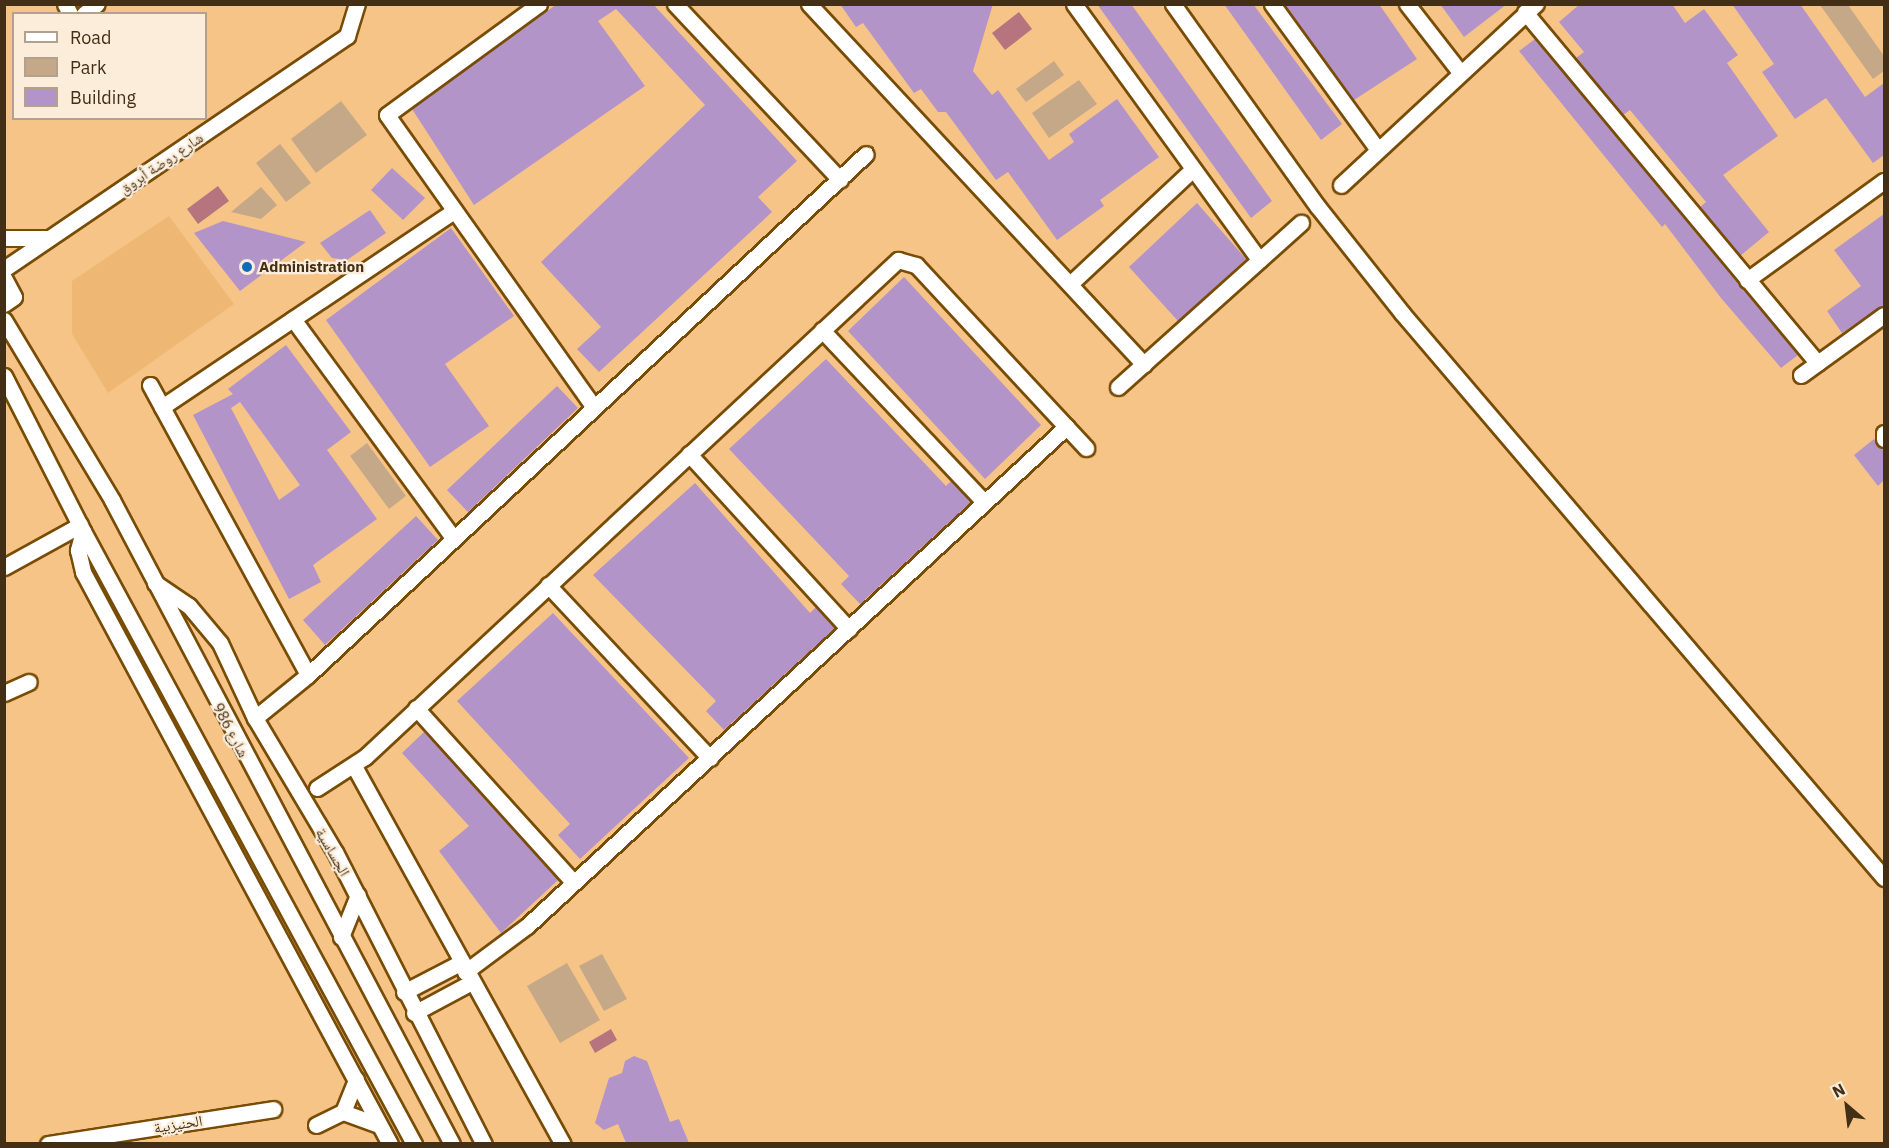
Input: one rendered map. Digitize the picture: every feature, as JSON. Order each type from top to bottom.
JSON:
[{"type":"street","name":"شارع روضة أبروق","points":[[4,270],[347,36],[357,4]]},
{"type":"street","points":[[539,4],[387,115],[453,211],[594,406]]},
{"type":"street","points":[[675,4],[840,180]]},
{"type":"street","points":[[810,4],[1144,364]]},
{"type":"street","points":[[1074,4],[1260,260]]},
{"type":"street","points":[[1173,4],[1318,207],[1402,314],[1884,878]]},
{"type":"street","points":[[1272,4],[1378,150]]},
{"type":"street","points":[[1407,4],[1460,72]]},
{"type":"street","points":[[1341,185],[1530,8],[1817,363]]},
{"type":"street","points":[[255,718],[308,675],[866,154]]},
{"type":"street","points":[[1070,284],[1193,169]]},
{"type":"street","points":[[1748,280],[1884,181]]},
{"type":"street","points":[[162,407],[453,211]]},
{"type":"street","points":[[1118,387],[1301,223]]},
{"type":"street","points":[[4,238],[54,237]]},
{"type":"street","points":[[318,788],[354,766],[898,260],[908,260],[1086,448]]},
{"type":"street","points":[[4,278],[9,300]]},
{"type":"street","points":[[1801,375],[1884,315]]},
{"type":"street","points":[[293,319],[453,538]]},
{"type":"street","name":"شارع 986","points":[[4,320],[112,500],[341,937],[452,1143]]},
{"type":"street","points":[[822,330],[984,502]]},
{"type":"street","points":[[6,380],[81,528],[414,1143]]},
{"type":"street","points":[[150,385],[308,675]]},
{"type":"street","points":[[414,1013],[527,926],[1066,428]]},
{"type":"street","points":[[1884,433],[1884,439]]},
{"type":"street","points":[[689,454],[849,629]]},
{"type":"street","points":[[4,567],[81,528]]},
{"type":"street","points":[[81,528],[78,550],[83,572],[390,1143]]},
{"type":"street","name":"الجساسية","points":[[154,582],[189,606],[211,629],[255,718],[357,895],[414,1013],[484,1143]]},
{"type":"street","points":[[548,585],[710,758]]},
{"type":"street","points":[[4,693],[29,682]]},
{"type":"street","points":[[416,708],[573,882]]},
{"type":"street","points":[[354,766],[465,973],[563,1143]]},
{"type":"street","points":[[341,937],[357,895]]},
{"type":"street","points":[[404,992],[465,973]]},
{"type":"street","points":[[316,1125],[343,1112],[356,1080]]},
{"type":"street","name":"الحنيزبية","points":[[48,1143],[273,1109]]},
{"type":"street","points":[[343,1112],[380,1125]]},
{"type":"shaded area","points":[[1019,12],[1032,29],[1005,50],[992,33]]},
{"type":"shaded area","points":[[218,186],[229,201],[198,224],[187,209]]},
{"type":"shaded area","points":[[169,216],[234,304],[108,393],[72,334],[72,281]]},
{"type":"shaded area","points":[[611,1029],[617,1040],[595,1053],[589,1042]]},
{"type":"green space","points":[[1820,5],[1848,5],[1884,56],[1884,71],[1873,79]]},
{"type":"green space","points":[[1054,61],[1064,75],[1026,102],[1016,89]]},
{"type":"green space","points":[[1079,80],[1097,104],[1049,138],[1032,113]]},
{"type":"green space","points":[[341,101],[367,135],[316,173],[291,139]]},
{"type":"green space","points":[[280,144],[311,183],[286,202],[256,163]]},
{"type":"green space","points":[[261,187],[277,205],[261,219],[231,212]]},
{"type":"green space","points":[[367,443],[406,496],[389,509],[350,456]]},
{"type":"green space","points":[[602,954],[627,999],[604,1011],[579,966]]},
{"type":"green space","points":[[567,963],[600,1020],[560,1043],[527,986]]},
{"type":"building","points":[[557,4],[653,4],[797,161],[758,197],[772,212],[599,372],[577,349],[601,327],[541,262],[705,105],[616,9],[598,21],[645,86],[474,205],[412,109]]},
{"type":"building","points":[[840,4],[993,4],[973,71],[992,95],[998,90],[1049,160],[1074,142],[1069,134],[1117,99],[1159,157],[1100,200],[1104,206],[1057,240],[1008,172],[996,180],[946,112],[938,112],[921,89],[914,93],[863,23],[856,27]]},
{"type":"building","points":[[1097,4],[1131,4],[1272,201],[1251,218]]},
{"type":"building","points":[[1224,4],[1253,4],[1342,124],[1321,140]]},
{"type":"building","points":[[1284,4],[1379,4],[1417,59],[1354,100]]},
{"type":"building","points":[[1440,4],[1507,4],[1464,37]]},
{"type":"building","points":[[1580,4],[1672,4],[1685,23],[1704,9],[1738,55],[1727,63],[1778,136],[1723,175],[1769,232],[1740,256],[1700,207],[1706,202],[1630,110],[1623,115],[1576,58],[1584,52],[1559,22]]},
{"type":"building","points":[[1732,4],[1800,4],[1865,97],[1884,83],[1884,155],[1873,163],[1826,98],[1795,119],[1762,72],[1774,64]]},
{"type":"building","points":[[1535,39],[1798,355],[1781,368],[1721,298],[1665,224],[1662,227],[1519,51]]},
{"type":"building","points":[[392,168],[425,198],[403,220],[371,190]]},
{"type":"building","points":[[1197,203],[1246,259],[1178,321],[1129,267]]},
{"type":"building","points":[[370,210],[386,233],[347,260],[332,258],[320,243]]},
{"type":"building","points":[[1884,214],[1884,305],[1842,333],[1827,311],[1861,286],[1834,250]]},
{"type":"building","name":"Administration","points":[[223,221],[306,242],[240,291],[194,233]]},
{"type":"building","points":[[451,228],[514,316],[445,364],[489,426],[430,467],[326,320]]},
{"type":"building","points":[[904,277],[1041,425],[985,479],[848,331]]},
{"type":"building","points":[[286,345],[351,432],[327,450],[377,519],[313,565],[321,582],[289,599],[193,415],[233,394],[228,389]],"holes":[[[240,402],[300,485],[279,500],[231,408]]]},
{"type":"building","points":[[826,359],[946,486],[951,481],[971,502],[860,604],[841,584],[849,576],[729,449]]},
{"type":"building","points":[[557,386],[578,408],[468,512],[447,490]]},
{"type":"building","points":[[1874,439],[1884,451],[1884,480],[1878,486],[1854,455]]},
{"type":"building","points":[[695,483],[810,613],[816,607],[835,628],[724,730],[706,711],[716,701],[593,575]]},
{"type":"building","points":[[416,516],[438,540],[325,645],[303,620]]},
{"type":"building","points":[[553,613],[689,758],[580,859],[558,835],[570,824],[457,701]]},
{"type":"building","points":[[424,732],[558,880],[501,933],[439,851],[469,826],[402,753]]},
{"type":"building","points":[[634,1056],[647,1061],[670,1122],[679,1119],[689,1143],[626,1143],[618,1124],[604,1130],[595,1123],[609,1078],[622,1073],[625,1061]]},
{"type":"place","name":"Administration","points":[[247,267]]}]
